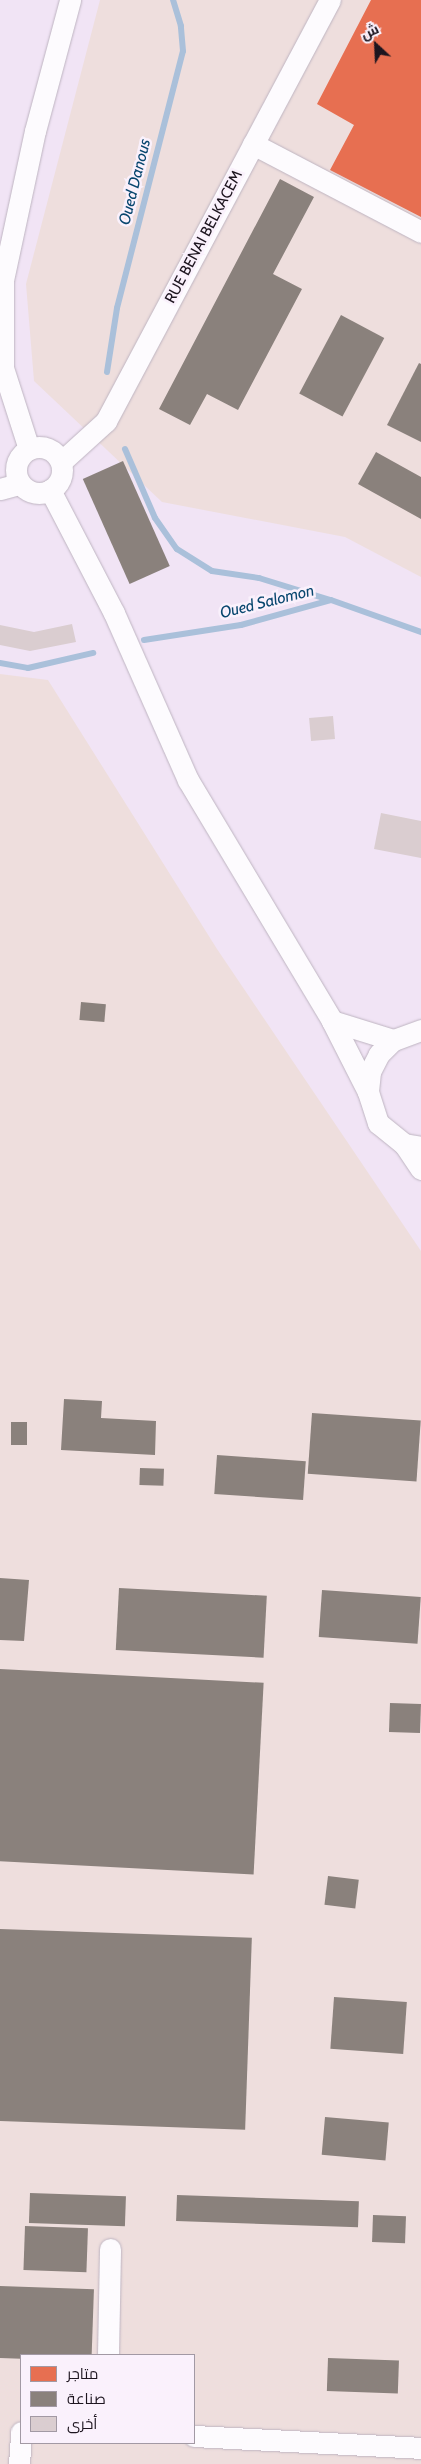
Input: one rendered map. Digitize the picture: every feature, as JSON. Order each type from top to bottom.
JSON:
[{"type":"street","points":[[29,449],[3,368],[3,280],[35,130],[70,0]]},
{"type":"street","name":"RUE BENAI BELKACEM","points":[[61,462],[106,421],[330,0]]},
{"type":"street","points":[[253,144],[421,232]]},
{"type":"street","points":[[44,447],[61,462],[60,481],[50,490],[37,493],[10,486],[16,476],[18,460],[29,449],[44,447]]},
{"type":"street","points":[[50,490],[114,613],[188,780],[332,1021],[368,1092],[378,1123],[413,1146],[421,1169]]},
{"type":"street","points":[[332,1021],[393,1040]]},
{"type":"street","points":[[368,1092],[370,1072],[379,1054],[393,1040],[421,1030]]},
{"type":"street","points":[[108,2354],[110,2249]]},
{"type":"street","points":[[195,2436],[421,2448]]},
{"type":"street","points":[[19,2464],[20,2444]]},
{"type":"shaded area","points":[[100,0],[421,0],[421,577],[345,537],[162,502],[34,381],[26,284]]},
{"type":"shaded area","points":[[0,674],[48,680],[217,949],[421,1251],[421,2464],[0,2464]]},
{"type":"building: متاجر","points":[[371,0],[421,0],[421,217],[330,170],[354,125],[317,104]]},
{"type":"building: صناعة","points":[[280,179],[314,197],[273,274],[302,289],[238,410],[207,394],[190,425],[159,409]]},
{"type":"building: صناعة","points":[[341,315],[384,338],[342,417],[299,394]]},
{"type":"building: صناعة","points":[[419,363],[421,364],[421,442],[387,425]]},
{"type":"building: صناعة","points":[[376,452],[421,477],[421,519],[358,484]]},
{"type":"building: صناعة","points":[[123,461],[170,566],[130,584],[83,479]]},
{"type":"building: صناعة","points":[[81,1002],[106,1004],[104,1022],[79,1020]]},
{"type":"building: صناعة","points":[[64,1399],[102,1401],[101,1418],[156,1421],[155,1455],[61,1450]]},
{"type":"building: صناعة","points":[[312,1413],[421,1421],[416,1481],[308,1474]]},
{"type":"building: صناعة","points":[[11,1422],[27,1422],[27,1445],[11,1445]]},
{"type":"building: صناعة","points":[[217,1455],[306,1461],[303,1500],[214,1494]]},
{"type":"building: صناعة","points":[[140,1468],[164,1469],[163,1486],[139,1485]]},
{"type":"building: صناعة","points":[[0,1578],[29,1580],[24,1641],[0,1640]]},
{"type":"building: صناعة","points":[[119,1588],[267,1596],[264,1658],[116,1650]]},
{"type":"building: صناعة","points":[[322,1590],[421,1597],[417,1644],[319,1637]]},
{"type":"building: صناعة","points":[[0,1669],[264,1683],[254,1875],[0,1861]]},
{"type":"building: صناعة","points":[[390,1703],[421,1704],[420,1733],[389,1732]]},
{"type":"building: صناعة","points":[[328,1876],[359,1880],[355,1909],[324,1905]]},
{"type":"building: صناعة","points":[[0,1929],[252,1938],[245,2130],[0,2121]]},
{"type":"building: صناعة","points":[[334,1997],[407,2002],[403,2054],[330,2049]]},
{"type":"building: صناعة","points":[[325,2117],[389,2123],[385,2160],[322,2155]]},
{"type":"building: صناعة","points":[[30,2193],[126,2196],[125,2226],[29,2223]]},
{"type":"building: صناعة","points":[[177,2195],[359,2201],[358,2227],[176,2221]]},
{"type":"building: صناعة","points":[[373,2215],[406,2216],[405,2243],[372,2242]]},
{"type":"building: صناعة","points":[[25,2226],[88,2228],[86,2272],[23,2270]]},
{"type":"building: صناعة","points":[[0,2286],[94,2289],[92,2354],[20,2354],[20,2359],[0,2358]]},
{"type":"building: صناعة","points":[[328,2358],[399,2360],[398,2393],[327,2391]]},
{"type":"building: أخرى","points":[[72,624],[76,642],[30,651],[0,645],[0,625],[34,632]]},
{"type":"building: أخرى","points":[[333,716],[335,739],[311,741],[309,718]]},
{"type":"building: أخرى","points":[[381,813],[421,821],[421,858],[374,849]]},
{"type":"waterway","name":"Oued Danous","points":[[107,372],[117,308],[183,51],[181,26],[173,0]]},
{"type":"waterway","name":"Oued Danous","points":[[125,449],[155,518],[177,549],[212,571],[259,578],[330,600]]},
{"type":"waterway","name":"Oued Salomon","points":[[144,640],[241,625],[331,600],[421,632]]},
{"type":"waterway","name":"Oued Salomon","points":[[0,663],[28,668],[93,653]]}]
